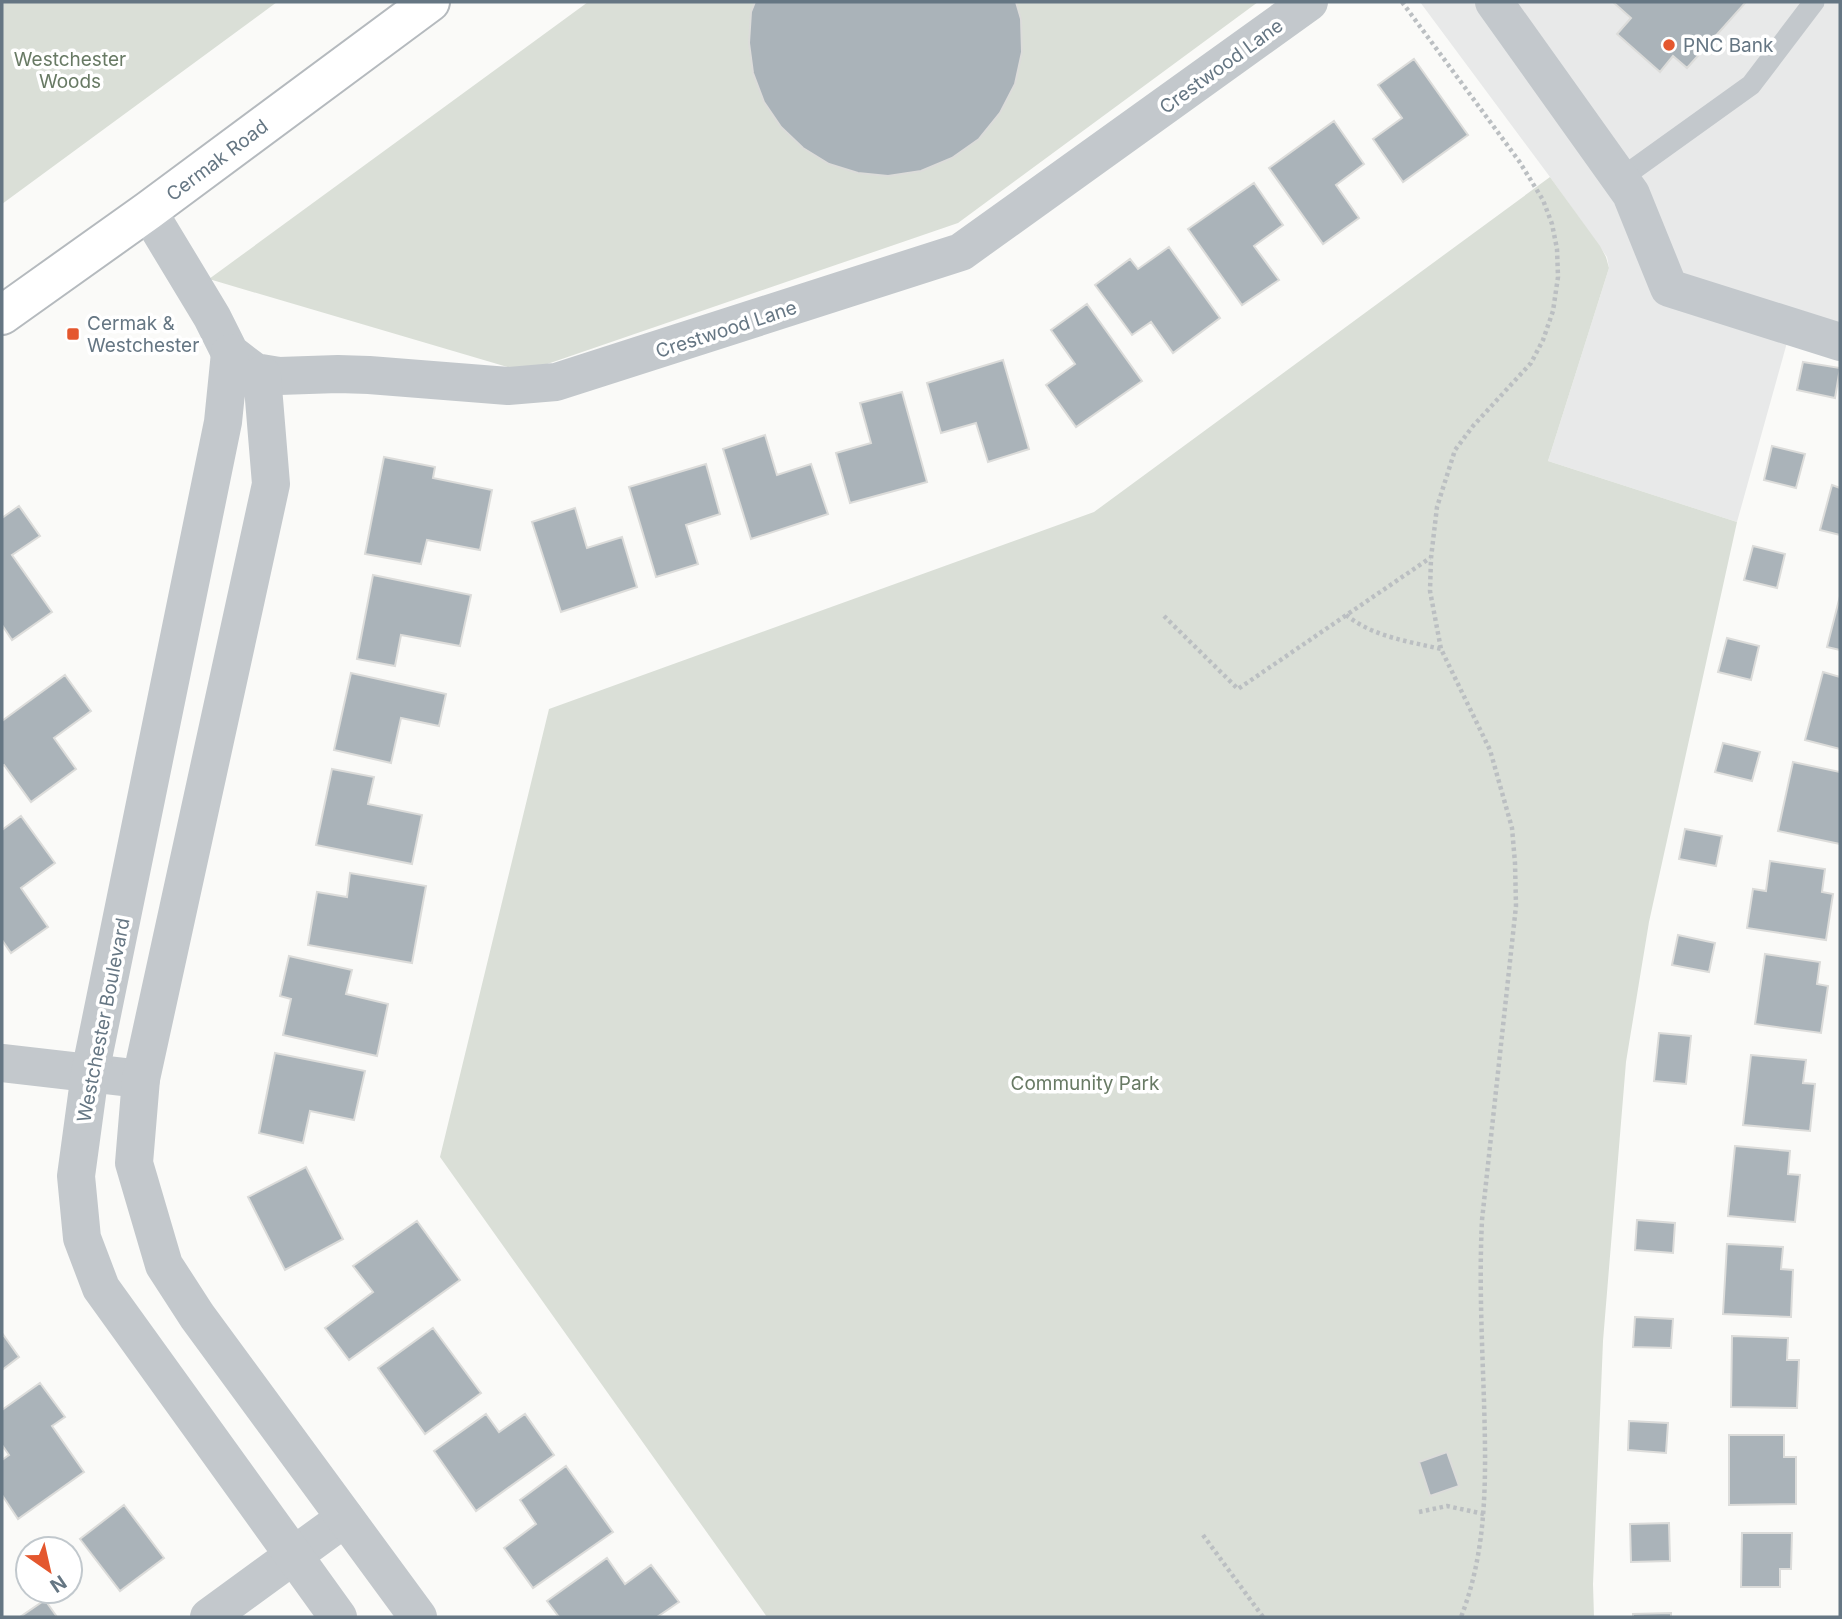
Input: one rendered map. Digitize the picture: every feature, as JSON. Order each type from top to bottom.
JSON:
[{"type":"main road","name":"Cermak Road","points":[[2,315],[148,211],[430,2]]},
{"type":"street","name":"Crestwood Lane","points":[[262,375],[369,375],[508,386],[556,382],[956,254],[971,246],[1309,2]]},
{"type":"street","points":[[1494,2],[1631,194],[1669,288],[1840,342]]},
{"type":"street","points":[[148,211],[212,317],[230,353],[247,368],[262,375],[271,484],[141,1079],[134,1163],[164,1265],[197,1316],[418,1617]]},
{"type":"street","name":"Westchester Boulevard","points":[[230,353],[223,422],[90,1073],[76,1176],[82,1238],[101,1288],[338,1617]]},
{"type":"street","points":[[2,1063],[141,1079]]},
{"type":"street","points":[[209,1617],[345,1518]]},
{"type":"lane","points":[[1620,179],[1751,85],[1814,2]]},
{"type":"path","points":[[1402,2],[1525,171],[1552,224],[1557,249],[1553,311],[1543,340],[1531,363],[1473,426],[1455,450],[1437,507],[1431,558],[1430,591],[1441,649],[1490,750],[1512,828],[1515,863],[1516,906],[1482,1220],[1480,1264],[1484,1514],[1471,1592],[1461,1617]]},
{"type":"path","points":[[1164,615],[1238,689],[1431,558]]},
{"type":"path","points":[[1346,615],[1361,627],[1373,632],[1441,649]]},
{"type":"path","points":[[1419,1512],[1447,1506],[1484,1514]]},
{"type":"path","points":[[1203,1535],[1264,1617]]},
{"type":"shaded area","points":[[1420,2],[1840,2],[1840,357],[1788,339],[1737,522],[1548,461],[1609,268],[1607,257]]},
{"type":"green space","name":"Westchester Woods","points":[[2,2],[277,2],[2,204]]},
{"type":"green space","points":[[588,2],[1258,2],[958,223],[524,372],[209,279]]},
{"type":"green space","name":"Community Park","points":[[1550,177],[1600,246],[1609,268],[1548,461],[1737,522],[1649,922],[1626,1062],[1603,1341],[1594,1617],[767,1617],[440,1157],[549,709],[1094,512]]},
{"type":"building","points":[[755,2],[1016,2],[1021,19],[1022,52],[1015,84],[1000,113],[979,139],[952,158],[921,171],[888,176],[858,173],[829,164],[803,148],[781,127],[764,102],[753,73],[749,43],[751,12]]},
{"type":"building","name":"PNC Bank","points":[[1613,2],[1746,2],[1687,68],[1673,56],[1660,72],[1617,34],[1631,18]]},
{"type":"building","points":[[1414,59],[1468,135],[1403,182],[1373,139],[1402,118],[1378,85]]},
{"type":"building","points":[[1334,121],[1364,164],[1336,185],[1359,218],[1323,244],[1269,168]]},
{"type":"building","points":[[1254,183],[1283,225],[1254,246],[1279,280],[1242,305],[1188,229]]},
{"type":"building","points":[[1169,247],[1220,318],[1173,353],[1151,322],[1132,335],[1095,285],[1130,259],[1138,269]]},
{"type":"building","points":[[1087,304],[1142,381],[1076,427],[1046,385],[1075,364],[1051,330]]},
{"type":"building","points":[[1003,360],[1029,449],[988,462],[976,423],[941,433],[927,383]]},
{"type":"building","points":[[1803,362],[1840,368],[1835,398],[1797,390]]},
{"type":"building","points":[[902,392],[927,482],[850,503],[836,453],[871,443],[860,403]]},
{"type":"building","points":[[765,435],[777,475],[811,464],[828,514],[751,539],[723,449]]},
{"type":"building","points":[[1772,446],[1805,454],[1796,488],[1764,480]]},
{"type":"building","points":[[384,457],[435,467],[433,478],[492,490],[480,550],[427,540],[421,564],[365,554]]},
{"type":"building","points":[[706,464],[720,514],[686,525],[698,564],[656,577],[629,487]]},
{"type":"building","points":[[1832,485],[1840,488],[1840,535],[1820,530]]},
{"type":"building","points":[[19,506],[40,536],[12,555],[52,612],[12,640],[2,625],[2,518]]},
{"type":"building","points":[[575,508],[587,548],[622,537],[637,587],[561,612],[532,522]]},
{"type":"building","points":[[1753,546],[1785,554],[1777,588],[1744,580]]},
{"type":"building","points":[[373,575],[471,595],[460,646],[401,635],[395,666],[357,659]]},
{"type":"building","points":[[1840,596],[1840,650],[1827,647]]},
{"type":"building","points":[[1727,638],[1759,646],[1751,680],[1718,672]]},
{"type":"building","points":[[1823,672],[1840,677],[1840,749],[1805,740]]},
{"type":"building","points":[[351,673],[446,694],[439,726],[401,718],[391,763],[334,750]]},
{"type":"building","points":[[65,675],[91,711],[54,738],[76,769],[31,802],[4,765],[2,766],[2,721]]},
{"type":"building","points":[[1723,743],[1760,752],[1752,781],[1715,772]]},
{"type":"building","points":[[1793,762],[1840,772],[1840,844],[1778,831]]},
{"type":"building","points":[[332,769],[374,777],[368,804],[422,815],[412,864],[316,845]]},
{"type":"building","points":[[21,816],[55,863],[21,888],[48,927],[11,953],[2,940],[2,830]]},
{"type":"building","points":[[1685,829],[1722,836],[1716,866],[1679,859]]},
{"type":"building","points":[[1770,861],[1825,869],[1822,892],[1833,894],[1826,940],[1747,928],[1753,889],[1766,891]]},
{"type":"building","points":[[350,873],[426,886],[412,963],[308,945],[317,892],[347,897]]},
{"type":"building","points":[[1678,935],[1715,943],[1709,972],[1672,965]]},
{"type":"building","points":[[1765,954],[1820,962],[1817,984],[1828,986],[1821,1033],[1755,1024]]},
{"type":"building","points":[[289,956],[352,970],[346,994],[388,1004],[377,1056],[283,1035],[291,999],[280,996]]},
{"type":"building","points":[[1659,1033],[1691,1036],[1686,1084],[1654,1081]]},
{"type":"building","points":[[275,1053],[365,1071],[354,1120],[310,1111],[303,1143],[259,1133]]},
{"type":"building","points":[[1751,1055],[1806,1060],[1803,1083],[1815,1084],[1810,1131],[1743,1125]]},
{"type":"building","points":[[1735,1146],[1790,1151],[1788,1174],[1800,1175],[1795,1222],[1728,1216]]},
{"type":"building","points":[[306,1167],[343,1239],[285,1270],[248,1197]]},
{"type":"building","points":[[1637,1220],[1675,1223],[1673,1253],[1635,1250]]},
{"type":"building","points":[[417,1221],[460,1280],[349,1360],[325,1328],[373,1292],[353,1266]]},
{"type":"building","points":[[1727,1244],[1783,1247],[1781,1269],[1793,1270],[1791,1317],[1723,1314]]},
{"type":"building","points":[[1635,1317],[1673,1319],[1671,1348],[1633,1347]]},
{"type":"building","points":[[433,1328],[481,1393],[425,1434],[378,1368]]},
{"type":"building","points":[[2,1333],[19,1357],[2,1370]]},
{"type":"building","points":[[1732,1336],[1788,1338],[1787,1360],[1799,1360],[1797,1408],[1731,1407]]},
{"type":"building","points":[[40,1383],[65,1417],[52,1426],[84,1472],[18,1519],[2,1495],[2,1460],[9,1455],[2,1445],[2,1410]]},
{"type":"building","points":[[486,1414],[499,1432],[525,1414],[554,1455],[476,1511],[434,1451]]},
{"type":"building","points":[[1629,1421],[1668,1423],[1666,1453],[1628,1450]]},
{"type":"building","points":[[1729,1435],[1784,1435],[1784,1457],[1796,1457],[1796,1504],[1729,1505]]},
{"type":"building","points":[[1447,1452],[1459,1486],[1430,1496],[1419,1462]]},
{"type":"building","points":[[566,1466],[613,1532],[533,1588],[504,1548],[536,1524],[520,1500]]},
{"type":"building","points":[[124,1505],[164,1558],[120,1591],[84,1544],[84,1536]]},
{"type":"building","points":[[1669,1523],[1670,1561],[1631,1562],[1630,1524]]},
{"type":"building","points":[[1742,1533],[1792,1533],[1791,1569],[1780,1569],[1780,1587],[1741,1587]]},
{"type":"building","points":[[607,1558],[625,1584],[651,1565],[679,1602],[657,1617],[559,1617],[547,1601]]},
{"type":"building","points":[[38,1605],[49,1605],[57,1617],[20,1617]]},
{"type":"building","points":[[1671,1613],[1671,1617],[1633,1617],[1633,1614]]},
{"type":"place","name":"PNC Bank","points":[[1669,45]]},
{"type":"place","name":"Cermak & Westchester","points":[[73,334]]}]
